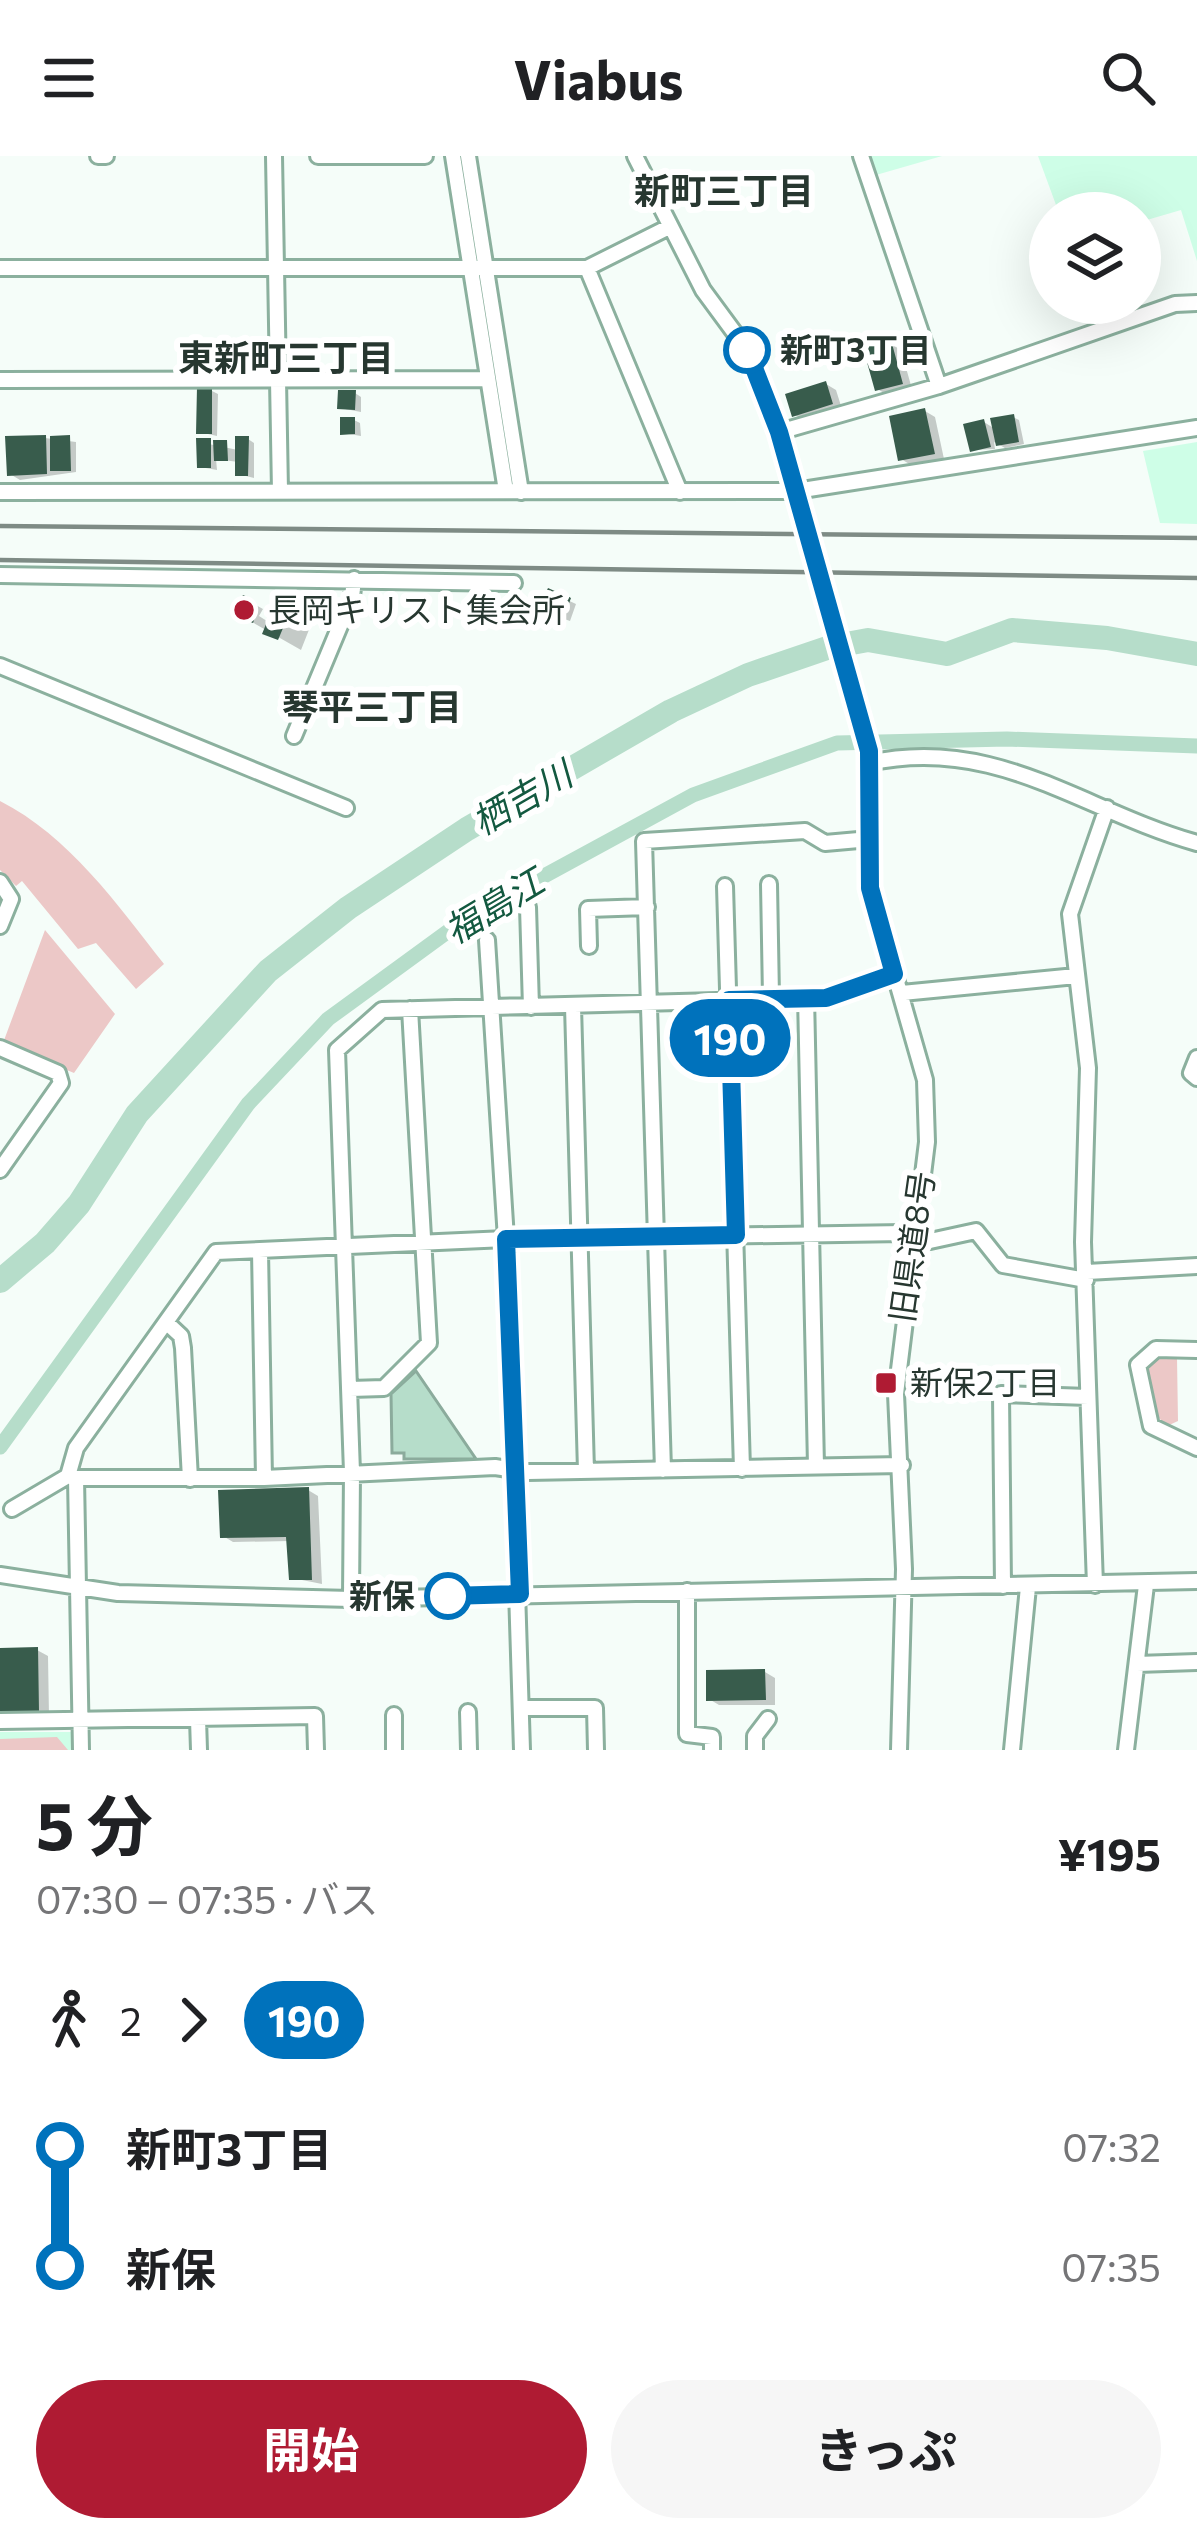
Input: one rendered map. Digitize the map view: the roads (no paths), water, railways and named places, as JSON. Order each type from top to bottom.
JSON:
[{"type":"street","points":[[274,156],[280,490]]},
{"type":"street","points":[[318,156],[425,156]]},
{"type":"street","points":[[453,156],[478,268],[513,492]]},
{"type":"street","points":[[468,156],[488,379],[513,492]]},
{"type":"street","points":[[634,156],[703,290],[745,346],[796,491]]},
{"type":"street","points":[[861,156],[939,386]]},
{"type":"street","points":[[0,268],[587,268],[668,228]]},
{"type":"street","points":[[587,268],[680,492]]},
{"type":"street","points":[[779,432],[939,386],[1174,304],[1197,303]]},
{"type":"street","points":[[0,380],[488,379]]},
{"type":"street","points":[[0,492],[796,491],[1197,428]]},
{"type":"street","name":"旧県道8号","points":[[796,491],[862,723],[869,757],[870,888],[918,1042],[928,1106],[898,1361],[904,1587],[898,1750]]},
{"type":"street","points":[[0,575],[514,583]]},
{"type":"street","points":[[294,736],[352,597],[354,580]]},
{"type":"street","points":[[0,666],[346,808]]},
{"type":"street","points":[[869,757],[982,760],[1107,808],[1140,827],[1197,843]]},
{"type":"street","points":[[1095,1585],[1083,1242],[1088,1067],[1070,914],[1107,808]]},
{"type":"street","points":[[663,1470],[644,841],[805,831],[825,843],[870,838]]},
{"type":"street","points":[[0,881],[11,899],[0,926]]},
{"type":"street","points":[[769,884],[771,997]]},
{"type":"street","points":[[725,886],[742,1469]]},
{"type":"street","points":[[528,907],[531,1007]]},
{"type":"street","points":[[589,946],[587,909],[646,907]]},
{"type":"street","points":[[487,940],[506,1239],[522,1750]]},
{"type":"street","points":[[351,1599],[350,1389],[337,1050],[382,1010],[648,1005],[851,993],[894,974]]},
{"type":"street","points":[[902,993],[1076,976]]},
{"type":"street","points":[[806,996],[816,1466]]},
{"type":"street","points":[[572,1006],[586,1472]]},
{"type":"street","points":[[350,1389],[384,1388],[428,1348],[410,1010]]},
{"type":"street","points":[[0,1048],[62,1077],[0,1170]]},
{"type":"street","points":[[1197,1058],[1191,1073],[1197,1078]]},
{"type":"street","points":[[0,1136],[19,1143]]},
{"type":"street","points":[[81,1750],[72,1477],[76,1448],[216,1252],[736,1235],[915,1235],[930,1241],[976,1231],[1003,1265],[1086,1276],[1197,1266]]},
{"type":"street","points":[[260,1251],[264,1478]]},
{"type":"street","points":[[166,1322],[182,1336],[190,1479]]},
{"type":"street","points":[[1197,1350],[1156,1349],[1142,1356],[1138,1365],[1151,1426],[1197,1448]]},
{"type":"street","points":[[1003,1586],[1000,1394],[1088,1397]]},
{"type":"street","points":[[12,1509],[72,1477],[902,1466]]},
{"type":"street","points":[[0,1575],[180,1597],[351,1599],[1197,1582]]},
{"type":"street","points":[[1126,1750],[1147,1585]]},
{"type":"street","points":[[1012,1750],[1028,1587]]},
{"type":"street","points":[[687,1591],[687,1734],[712,1737],[712,1750]]},
{"type":"street","points":[[1137,1664],[1197,1662]]},
{"type":"street","points":[[521,1708],[595,1708],[596,1750]]},
{"type":"street","points":[[469,1712],[470,1750]]},
{"type":"street","points":[[394,1715],[394,1750]]},
{"type":"street","points":[[0,1721],[80,1718],[87,1724],[315,1716],[316,1750]]},
{"type":"street","points":[[755,1750],[755,1736],[768,1718]]},
{"type":"street","points":[[198,1719],[199,1750]]},
{"type":"waterway","name":"栖吉川","points":[[0,1281],[45,1243],[79,1204],[137,1114],[268,971],[348,908],[467,829],[671,711],[748,675],[830,647],[868,640],[947,654],[1012,630],[1107,638],[1197,654]]},
{"type":"waterway","name":"福島江","points":[[0,1447],[248,1104],[328,1019],[465,919],[693,795],[837,743],[1007,739],[1197,746]]},
{"type":"railway","points":[[0,526],[1197,538]]},
{"type":"railway","points":[[0,560],[1197,578]]},
{"type":"place","name":"新町3丁目","points":[[747,350]]},
{"type":"place","name":"長岡キリスト集会所","points":[[244,610]]},
{"type":"place","name":"新保2丁目","points":[[886,1383]]},
{"type":"place","name":"新保","points":[[448,1596]]},
{"type":"district","name":"新町三丁目","points":[[724,191]]},
{"type":"district","name":"東新町三丁目","points":[[286,358]]},
{"type":"district","name":"琴平三丁目","points":[[372,707]]}]
